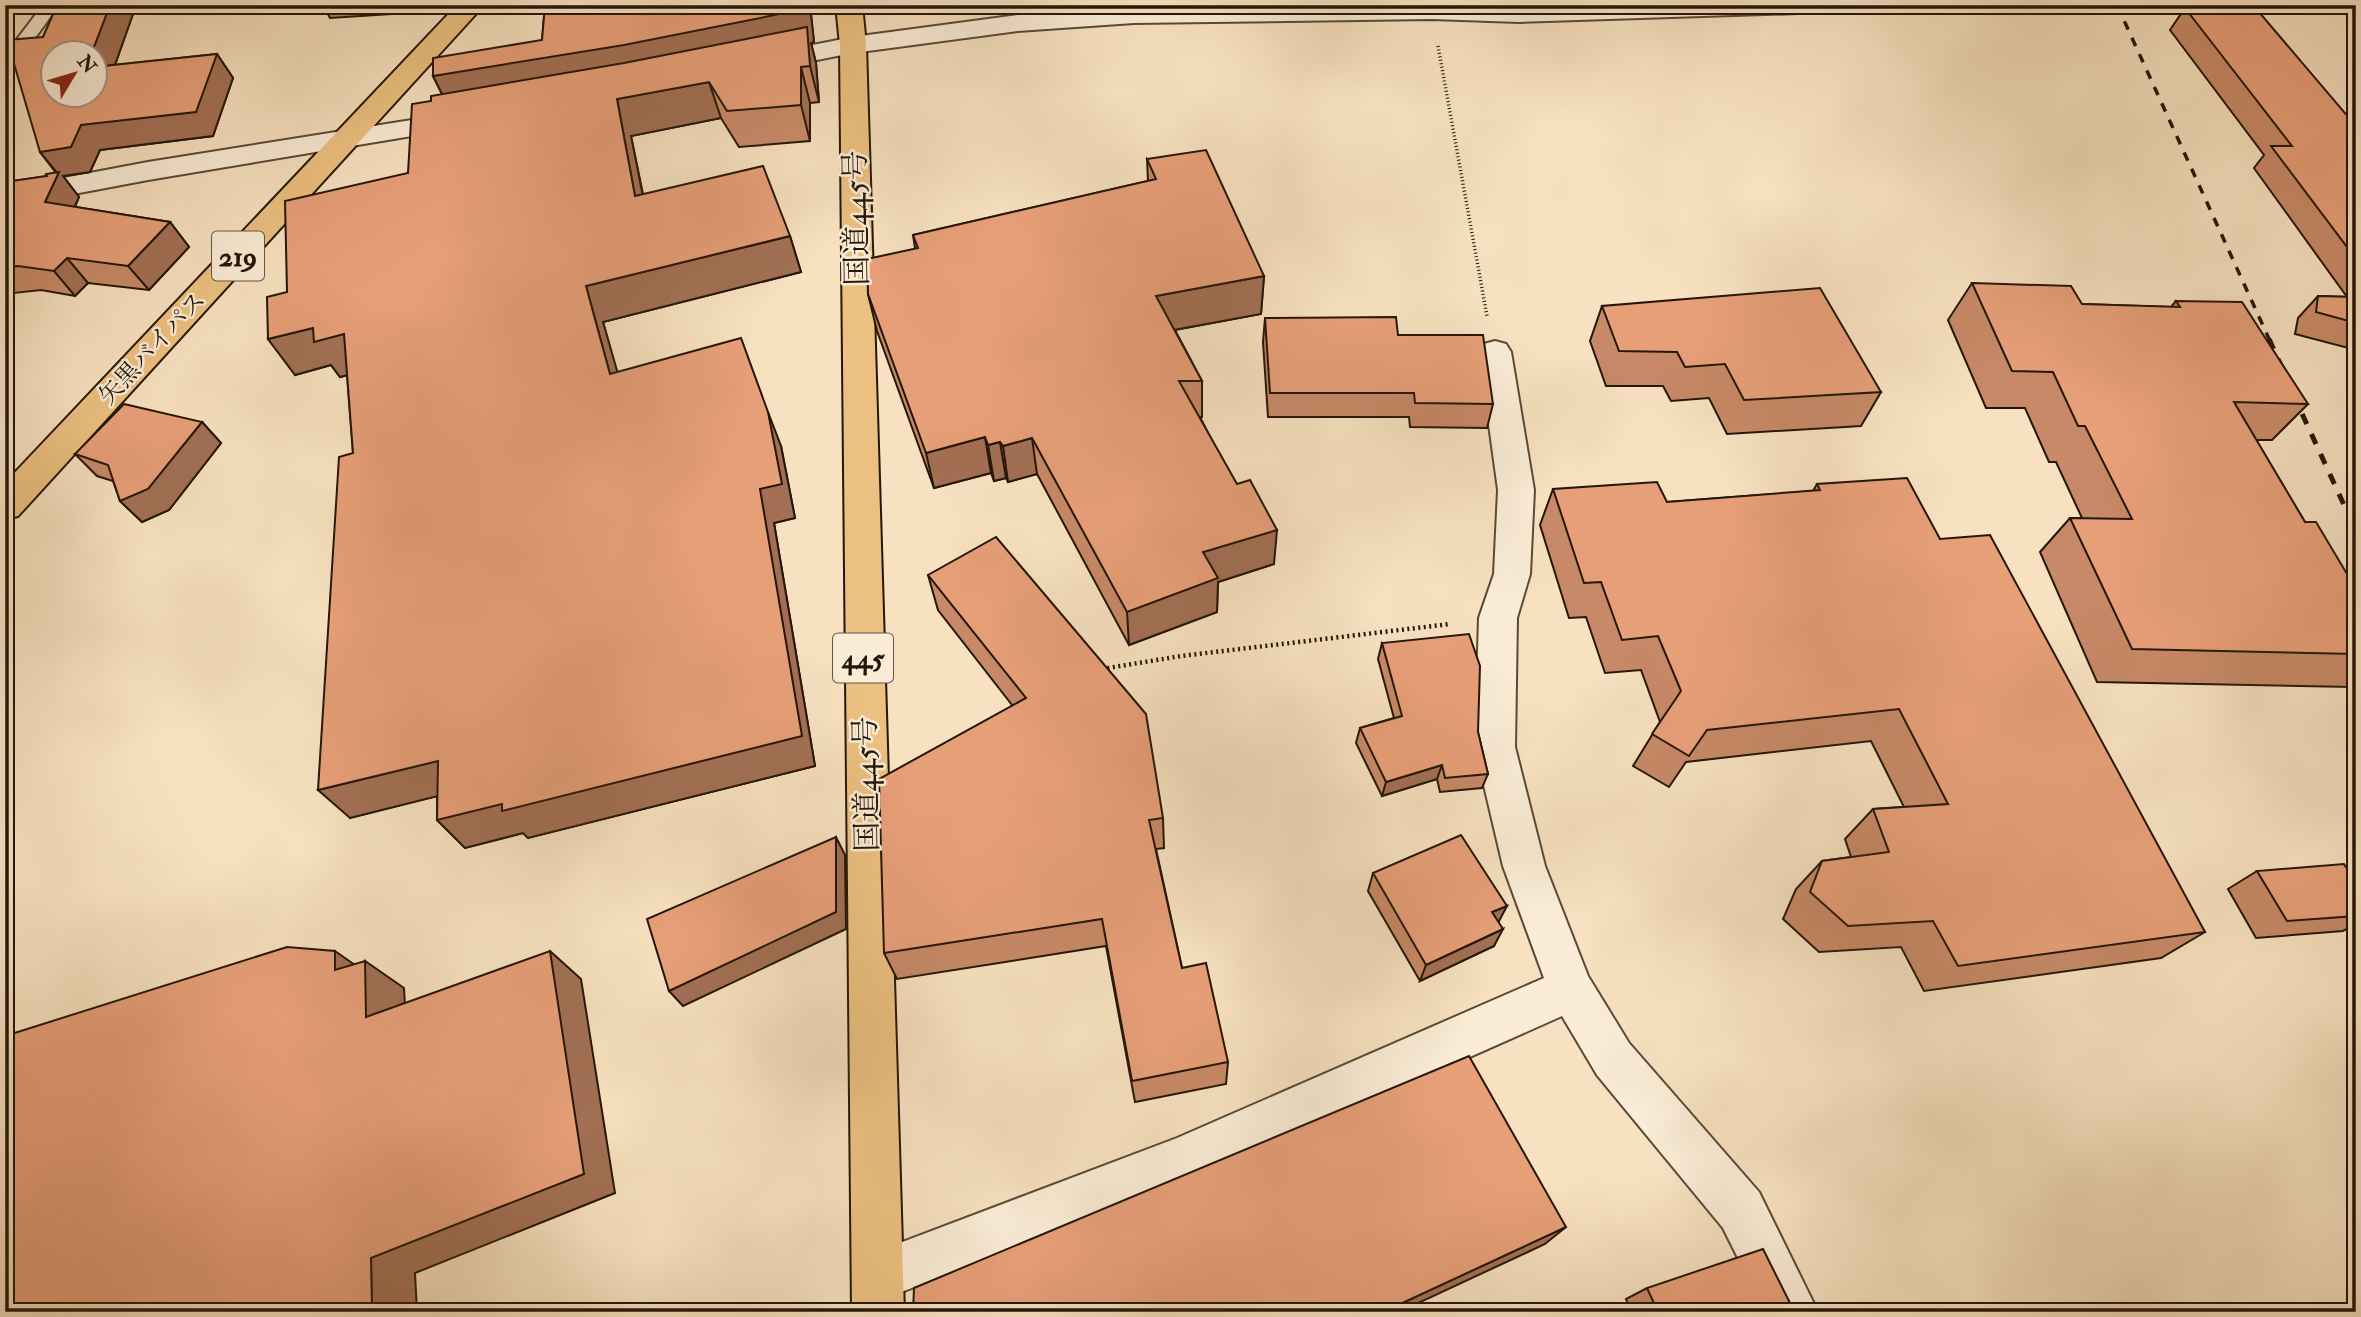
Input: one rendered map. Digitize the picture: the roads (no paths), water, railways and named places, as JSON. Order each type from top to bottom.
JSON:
[{"type":"highway","name":"矢黒バイパス","points":[[5,506],[471,5]]},
{"type":"highway","name":"国道445号","points":[[849,5],[853,45],[878,1294]]},
{"type":"street","points":[[732,70],[853,45],[1018,23],[1134,15],[1432,11],[1519,14],[1798,5]]},
{"type":"street","points":[[5,198],[148,171],[491,115]]},
{"type":"street","points":[[1495,352],[1516,490],[1512,574],[1498,618],[1495,747],[1524,866],[1571,989],[1613,1059],[1741,1210],[1792,1312]]},
{"type":"street","points":[[878,1294],[1571,989]]},
{"type":"lane","points":[[5,67],[51,5]]},
{"type":"railway","points":[[2117,5],[2270,341]]},
{"type":"railway","points":[[2269,339],[2282,368]]},
{"type":"railway","points":[[2293,394],[2356,531]]}]
